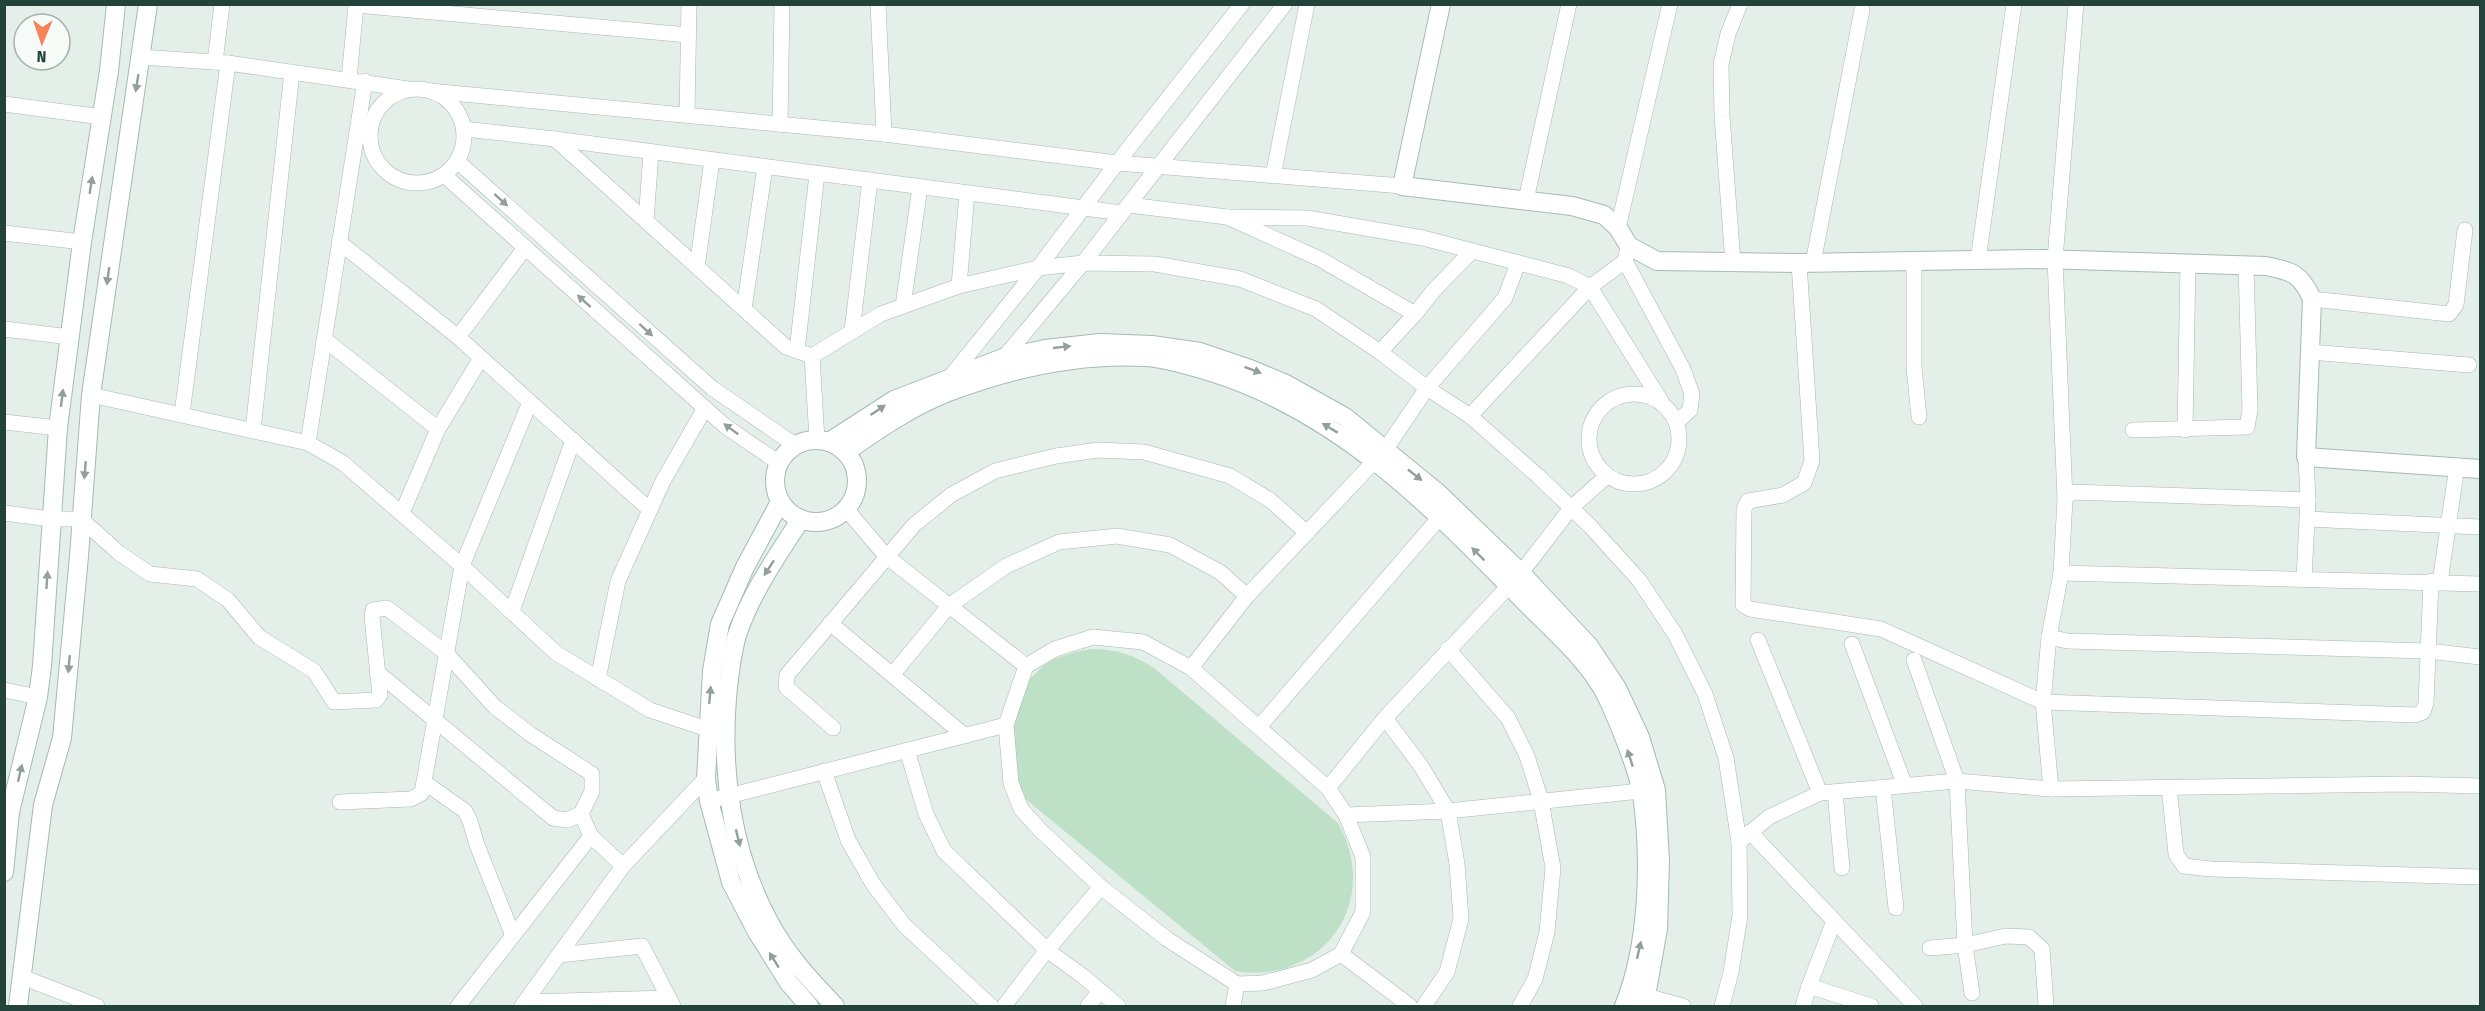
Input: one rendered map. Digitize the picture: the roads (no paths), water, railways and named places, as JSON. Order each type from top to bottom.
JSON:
[{"type":"street","points":[[4,872],[10,812],[38,697],[42,666],[58,428],[116,4]]},
{"type":"street","points":[[18,1006],[43,805],[62,738],[91,395],[148,4]]},
{"type":"street","points":[[182,414],[221,63],[222,4]]},
{"type":"street","points":[[687,115],[689,4]]},
{"type":"street","points":[[780,124],[782,4]]},
{"type":"street","points":[[878,4],[884,134]]},
{"type":"street","points":[[932,400],[1038,268],[1082,208],[1242,4]]},
{"type":"street","points":[[984,381],[1083,263],[1285,4]]},
{"type":"street","points":[[1273,176],[1307,4]]},
{"type":"street","points":[[1402,186],[1441,4]]},
{"type":"street","points":[[1526,200],[1569,4]]},
{"type":"street","points":[[1618,228],[1670,4]]},
{"type":"street","points":[[1733,263],[1722,116],[1721,64],[1728,34],[1740,4]]},
{"type":"street","points":[[1978,260],[2014,4]]},
{"type":"street","points":[[2050,789],[2043,702],[2049,637],[2061,573],[2065,499],[2055,259],[2076,4]]},
{"type":"street","points":[[308,442],[339,242],[357,80],[356,5],[688,35]]},
{"type":"street","points":[[1862,10],[1806,263],[1812,461],[1804,483],[1783,495],[1748,501],[1744,509],[1743,605],[1750,609],[1881,629],[2043,702],[2415,715],[2423,712],[2426,703],[2428,651],[2436,582],[2457,466]]},
{"type":"street","points":[[141,57],[221,63],[430,91],[884,134],[1117,163],[1402,186],[1572,206],[1604,215],[1618,228],[1627,254],[1683,369],[1692,394],[1690,410],[1677,422]]},
{"type":"street","points":[[253,430],[292,72]]},
{"type":"street","points":[[411,89],[393,95],[379,108],[371,125],[370,144],[377,161],[390,175],[408,182],[426,182],[444,175],[457,161],[464,146],[464,129],[458,112],[446,99],[430,91]]},
{"type":"street","points":[[4,104],[102,117]]},
{"type":"street","points":[[464,129],[1082,208],[1227,217],[1307,218],[1423,238],[1569,276],[1590,287],[1661,401],[1677,422],[1680,441],[1675,460],[1663,475],[1645,484],[1625,484],[1607,476],[1592,458],[1588,435],[1596,412],[1615,397],[1638,393],[1661,401]]},
{"type":"street","points":[[555,139],[786,347],[812,356]]},
{"type":"street","points":[[646,221],[651,152]]},
{"type":"street","points":[[697,267],[712,160]]},
{"type":"street","points":[[457,161],[712,388],[795,445]]},
{"type":"street","points":[[744,309],[765,167]]},
{"type":"street","points":[[797,351],[817,174]]},
{"type":"street","points":[[444,175],[725,426],[779,463]]},
{"type":"street","points":[[852,331],[870,180]]},
{"type":"street","points":[[903,306],[920,187]]},
{"type":"street","points":[[959,286],[967,193]]},
{"type":"street","points":[[1227,217],[1320,260],[1415,314]]},
{"type":"street","points":[[2312,299],[2449,315],[2456,304],[2465,230]]},
{"type":"street","points":[[4,233],[82,242]]},
{"type":"street","points":[[339,242],[458,337],[650,510]]},
{"type":"street","points":[[458,337],[525,248]]},
{"type":"street","points":[[1380,352],[1472,251]]},
{"type":"street","points":[[1627,254],[1657,261],[1733,263],[2055,259],[2246,265],[2289,270],[2305,283],[2312,299],[2304,579]]},
{"type":"street","points":[[1470,416],[1590,287],[1627,254]]},
{"type":"street","points":[[1914,261],[1914,367],[1919,417]]},
{"type":"street","points":[[812,356],[881,314],[959,286],[1038,268],[1083,263],[1155,264],[1240,279],[1316,309],[1470,416],[1571,508],[1639,580],[1675,634],[1705,694],[1726,758],[1744,837],[1740,916],[1731,972],[1722,1006]]},
{"type":"street","points":[[1191,668],[1247,596],[1380,455],[1427,388],[1505,298],[1518,263]]},
{"type":"street","points":[[2185,430],[2188,263]]},
{"type":"street","points":[[2133,430],[2247,427],[2249,422],[2246,265]]},
{"type":"street","points":[[4,329],[70,337]]},
{"type":"street","points":[[324,339],[438,429]]},
{"type":"street","points":[[823,441],[846,452],[855,468],[857,487],[846,509],[833,519],[817,522],[801,519],[789,512],[780,502],[775,489],[775,476],[779,463],[795,445],[823,441],[894,400],[1003,358],[1045,349],[1100,343],[1152,345],[1200,352],[1250,369],[1286,384],[1345,417],[1380,455]]},
{"type":"street","points":[[2310,352],[2469,365]]},
{"type":"street","points":[[812,356],[823,441]]},
{"type":"street","points":[[846,452],[882,426],[944,393],[1048,363],[1098,357],[1148,357],[1196,367],[1241,381],[1380,455],[1438,493],[1445,511],[1589,646],[1617,688],[1640,737],[1660,861],[1658,929],[1644,1001],[1683,1006]]},
{"type":"street","points":[[402,513],[438,429],[481,358]]},
{"type":"street","points":[[91,395],[308,442],[343,464],[402,513],[556,653],[650,711],[716,730]]},
{"type":"street","points":[[340,802],[411,799],[422,793],[462,566],[530,402]]},
{"type":"street","points":[[598,679],[618,581],[663,481],[705,408]]},
{"type":"street","points":[[4,422],[58,428]]},
{"type":"street","points":[[512,612],[573,440]]},
{"type":"street","points":[[833,728],[786,687],[787,675],[914,525],[951,495],[995,471],[1056,456],[1098,450],[1144,452],[1230,476],[1270,500],[1307,533]]},
{"type":"street","points":[[2306,457],[2481,469]]},
{"type":"street","points":[[1328,788],[1385,718],[1515,579],[1571,508],[1607,476]]},
{"type":"street","points":[[2065,499],[2071,492],[2308,500]]},
{"type":"street","points":[[780,502],[745,567],[720,624],[712,670],[716,730],[728,795],[749,881],[768,922],[798,966],[835,1006]]},
{"type":"street","points":[[846,509],[886,556],[1026,666]]},
{"type":"street","points":[[1259,727],[1445,511]]},
{"type":"street","points":[[4,513],[51,519],[81,519],[119,553],[150,574],[197,579],[228,600],[259,637],[314,671],[334,702],[376,700],[380,695],[377,672],[372,617],[374,610],[380,607],[387,608],[446,653],[495,707],[530,734],[592,774],[592,791],[581,814],[567,820],[553,818],[377,672]]},
{"type":"street","points":[[801,519],[763,577],[737,635],[706,778],[709,801],[731,882],[757,932],[789,983],[809,1006]]},
{"type":"street","points":[[2307,519],[2481,527]]},
{"type":"street","points":[[893,674],[949,606],[1006,566],[1059,542],[1117,536],[1170,545],[1220,572],[1247,596]]},
{"type":"street","points":[[2061,573],[2481,584]]},
{"type":"street","points":[[830,623],[965,736]]},
{"type":"street","points":[[1093,637],[1143,642],[1191,668],[1328,788],[1346,815],[1363,857],[1364,912],[1341,954],[1312,970],[1263,983],[1236,984],[1167,939],[1101,887],[1021,808],[1011,783],[1006,725],[1026,666],[1056,649],[1093,637]]},
{"type":"street","points":[[2049,637],[2067,641],[2428,651],[2481,657]]},
{"type":"street","points":[[1758,640],[1828,793],[1842,868]]},
{"type":"street","points":[[1852,644],[1905,786]]},
{"type":"street","points":[[1448,649],[1508,718],[1527,756],[1541,801],[1553,868],[1547,932],[1535,979],[1520,1006]]},
{"type":"street","points":[[1914,660],[1957,781],[1965,945],[1972,993]]},
{"type":"street","points":[[4,690],[38,697]]},
{"type":"street","points":[[1385,718],[1421,766],[1448,812],[1457,864],[1461,919],[1447,972],[1424,1006]]},
{"type":"street","points":[[709,801],[1006,725]]},
{"type":"street","points":[[907,750],[926,814],[944,851],[1047,950],[1118,1006]]},
{"type":"street","points":[[824,771],[848,840],[873,884],[904,925],[992,1006]]},
{"type":"street","points":[[524,1004],[623,866],[706,778]]},
{"type":"street","points":[[1744,837],[1769,817],[1828,793],[1957,781],[2050,789],[2405,784],[2481,786]]},
{"type":"street","points":[[424,782],[465,811],[513,936]]},
{"type":"street","points":[[2169,787],[2176,854],[2184,866],[2211,869],[2481,877]]},
{"type":"street","points":[[1883,788],[1896,908]]},
{"type":"street","points":[[1346,815],[1448,812],[1649,790]]},
{"type":"street","points":[[1624,1006],[1629,994],[1644,926],[1649,790]]},
{"type":"street","points":[[581,814],[591,836],[623,866]]},
{"type":"street","points":[[458,1006],[591,836]]},
{"type":"street","points":[[1744,837],[1834,921],[1915,1006]]},
{"type":"street","points":[[1004,1006],[1047,950],[1101,887]]},
{"type":"street","points":[[1803,1006],[1834,921]]},
{"type":"street","points":[[1930,948],[1965,945],[2006,936],[2029,937],[2042,949],[2046,1006]]},
{"type":"street","points":[[524,1004],[671,1002],[642,946],[559,955]]},
{"type":"street","points":[[1341,954],[1399,1003]]},
{"type":"street","points":[[22,977],[97,1006]]},
{"type":"street","points":[[1233,1006],[1236,984]]},
{"type":"street","points":[[1809,986],[1871,1006]]},
{"type":"street","points":[[1088,1006],[1100,991]]}]
